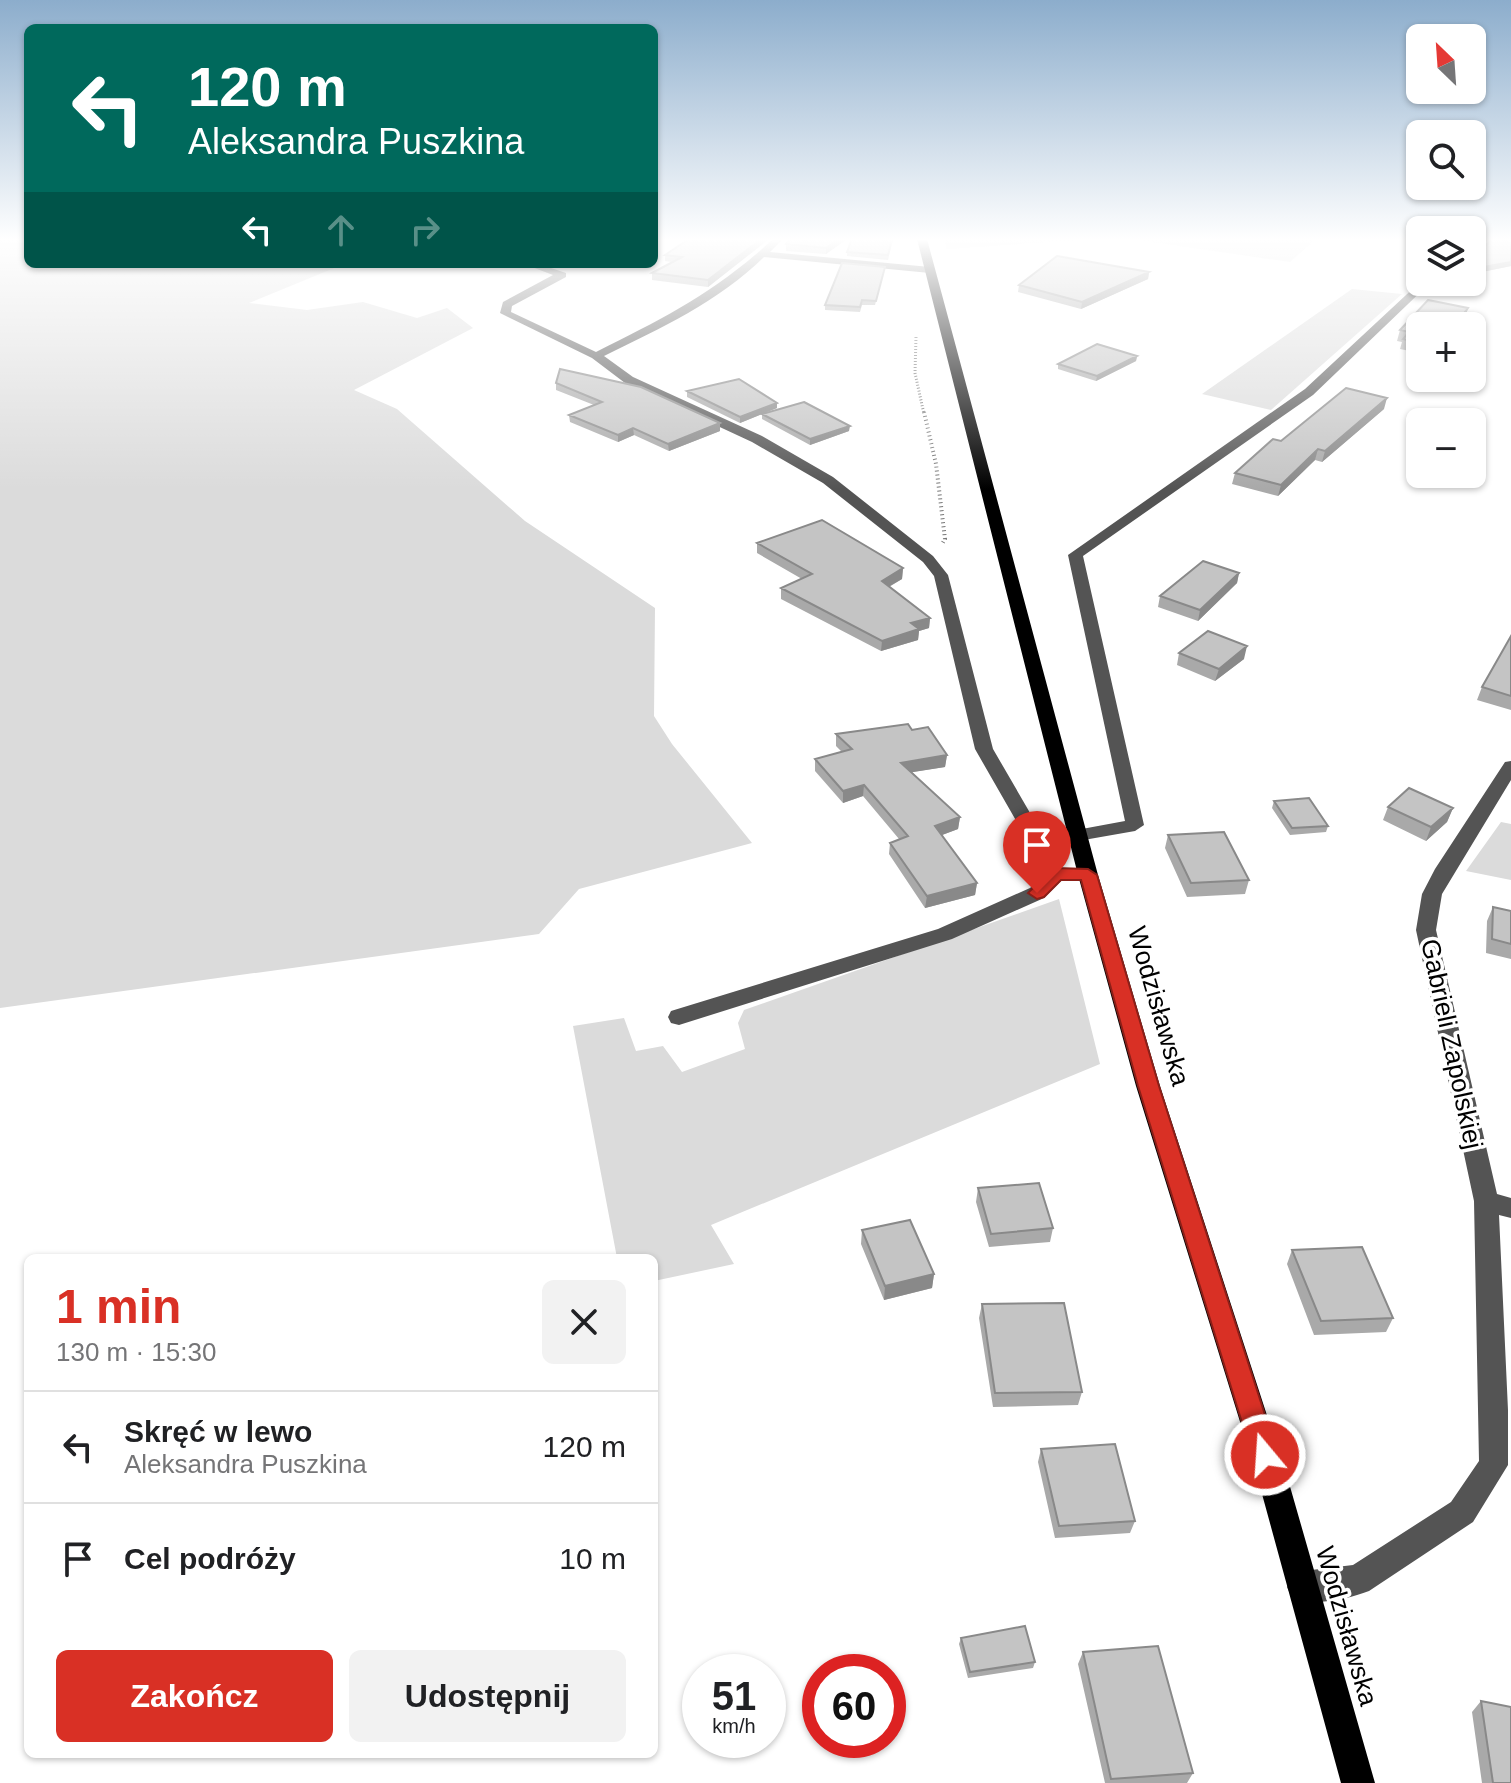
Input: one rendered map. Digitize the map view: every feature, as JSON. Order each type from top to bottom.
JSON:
[{"type":"main road","name":"Wodzisławska","points":[[944,322],[1088,875],[1148,1086],[1274,1483],[1358,1783]]},
{"type":"street","points":[[524,322],[596,356],[629,380],[757,439],[828,480],[928,559],[941,575],[984,749],[1056,874]]},
{"type":"street","points":[[596,356],[664,322]]},
{"type":"street","points":[[1078,835],[1135,825],[1075,555],[1309,392],[1383,322]]},
{"type":"street","name":"Gabrieli Zapolskiej","points":[[1303,1587],[1358,1580],[1462,1512],[1493,1465],[1494,1410],[1486,1201],[1426,930],[1432,894],[1438,881],[1508,775]]},
{"type":"street","points":[[679,1017],[945,934],[1037,893],[1056,874],[1088,875]]},
{"type":"street","points":[[1486,1201],[1511,1208]]},
{"type":"path","points":[[916,337],[915,373],[936,464],[945,539]]},
{"type":"shaded area","points":[[0,322],[465,322],[473,328],[354,390],[397,409],[525,521],[655,608],[654,716],[672,744],[752,843],[579,889],[539,934],[0,1008]]},
{"type":"shaded area","points":[[1305,322],[1370,322],[1271,410],[1202,394]]},
{"type":"shaded area","points":[[1501,822],[1511,824],[1511,880],[1466,871]]},
{"type":"shaded area","points":[[1059,899],[1100,1064],[711,1225],[734,1264],[658,1280],[658,1254],[616,1254],[573,1026],[624,1018],[636,1051],[663,1046],[682,1072],[745,1049],[738,1023],[744,1010]]},
{"type":"building","points":[[1097,344],[1137,356],[1097,376],[1058,364]]},
{"type":"building","points":[[560,369],[641,387],[720,423],[668,444],[633,428],[618,435],[569,415],[602,402],[556,383]]},
{"type":"building","points":[[739,379],[777,403],[740,417],[687,391]]},
{"type":"building","points":[[1346,388],[1387,398],[1325,451],[1318,449],[1281,485],[1235,473],[1273,439],[1281,441]]},
{"type":"building","points":[[804,402],[850,426],[810,439],[762,414]]},
{"type":"building","points":[[822,520],[903,568],[882,581],[930,618],[911,623],[919,629],[882,641],[781,588],[812,574],[757,543]]},
{"type":"building","points":[[1203,561],[1239,573],[1200,610],[1160,596]]},
{"type":"building","points":[[1208,631],[1247,646],[1219,669],[1179,653]]},
{"type":"building","points":[[1511,636],[1511,696],[1482,687]]},
{"type":"building","points":[[908,724],[912,730],[928,727],[947,755],[901,763],[960,817],[935,826],[977,883],[927,896],[890,843],[908,836],[864,785],[843,791],[815,759],[852,749],[836,734]]},
{"type":"building","points":[[1409,788],[1453,808],[1431,827],[1388,807]]},
{"type":"building","points":[[1309,798],[1328,826],[1292,828],[1274,801]]},
{"type":"building","points":[[1224,832],[1249,880],[1191,883],[1168,835]]},
{"type":"building","points":[[1493,907],[1511,911],[1511,944],[1492,939]]},
{"type":"building","points":[[1039,1183],[1053,1228],[991,1234],[978,1188]]},
{"type":"building","points":[[910,1220],[934,1274],[885,1286],[862,1230]]},
{"type":"building","points":[[1362,1247],[1393,1318],[1321,1321],[1292,1250]]},
{"type":"building","points":[[1064,1303],[1082,1392],[995,1393],[982,1304]]},
{"type":"building","points":[[1115,1444],[1135,1521],[1059,1526],[1041,1449]]},
{"type":"building","points":[[1025,1626],[1035,1662],[970,1672],[961,1638]]},
{"type":"building","points":[[1158,1646],[1193,1773],[1111,1779],[1083,1652]]},
{"type":"building","points":[[1481,1701],[1511,1707],[1511,1783],[1493,1783]]},
{"type":"route","points":[[1037,893],[1056,874],[1088,875],[1148,1086],[1265,1455]]}]
